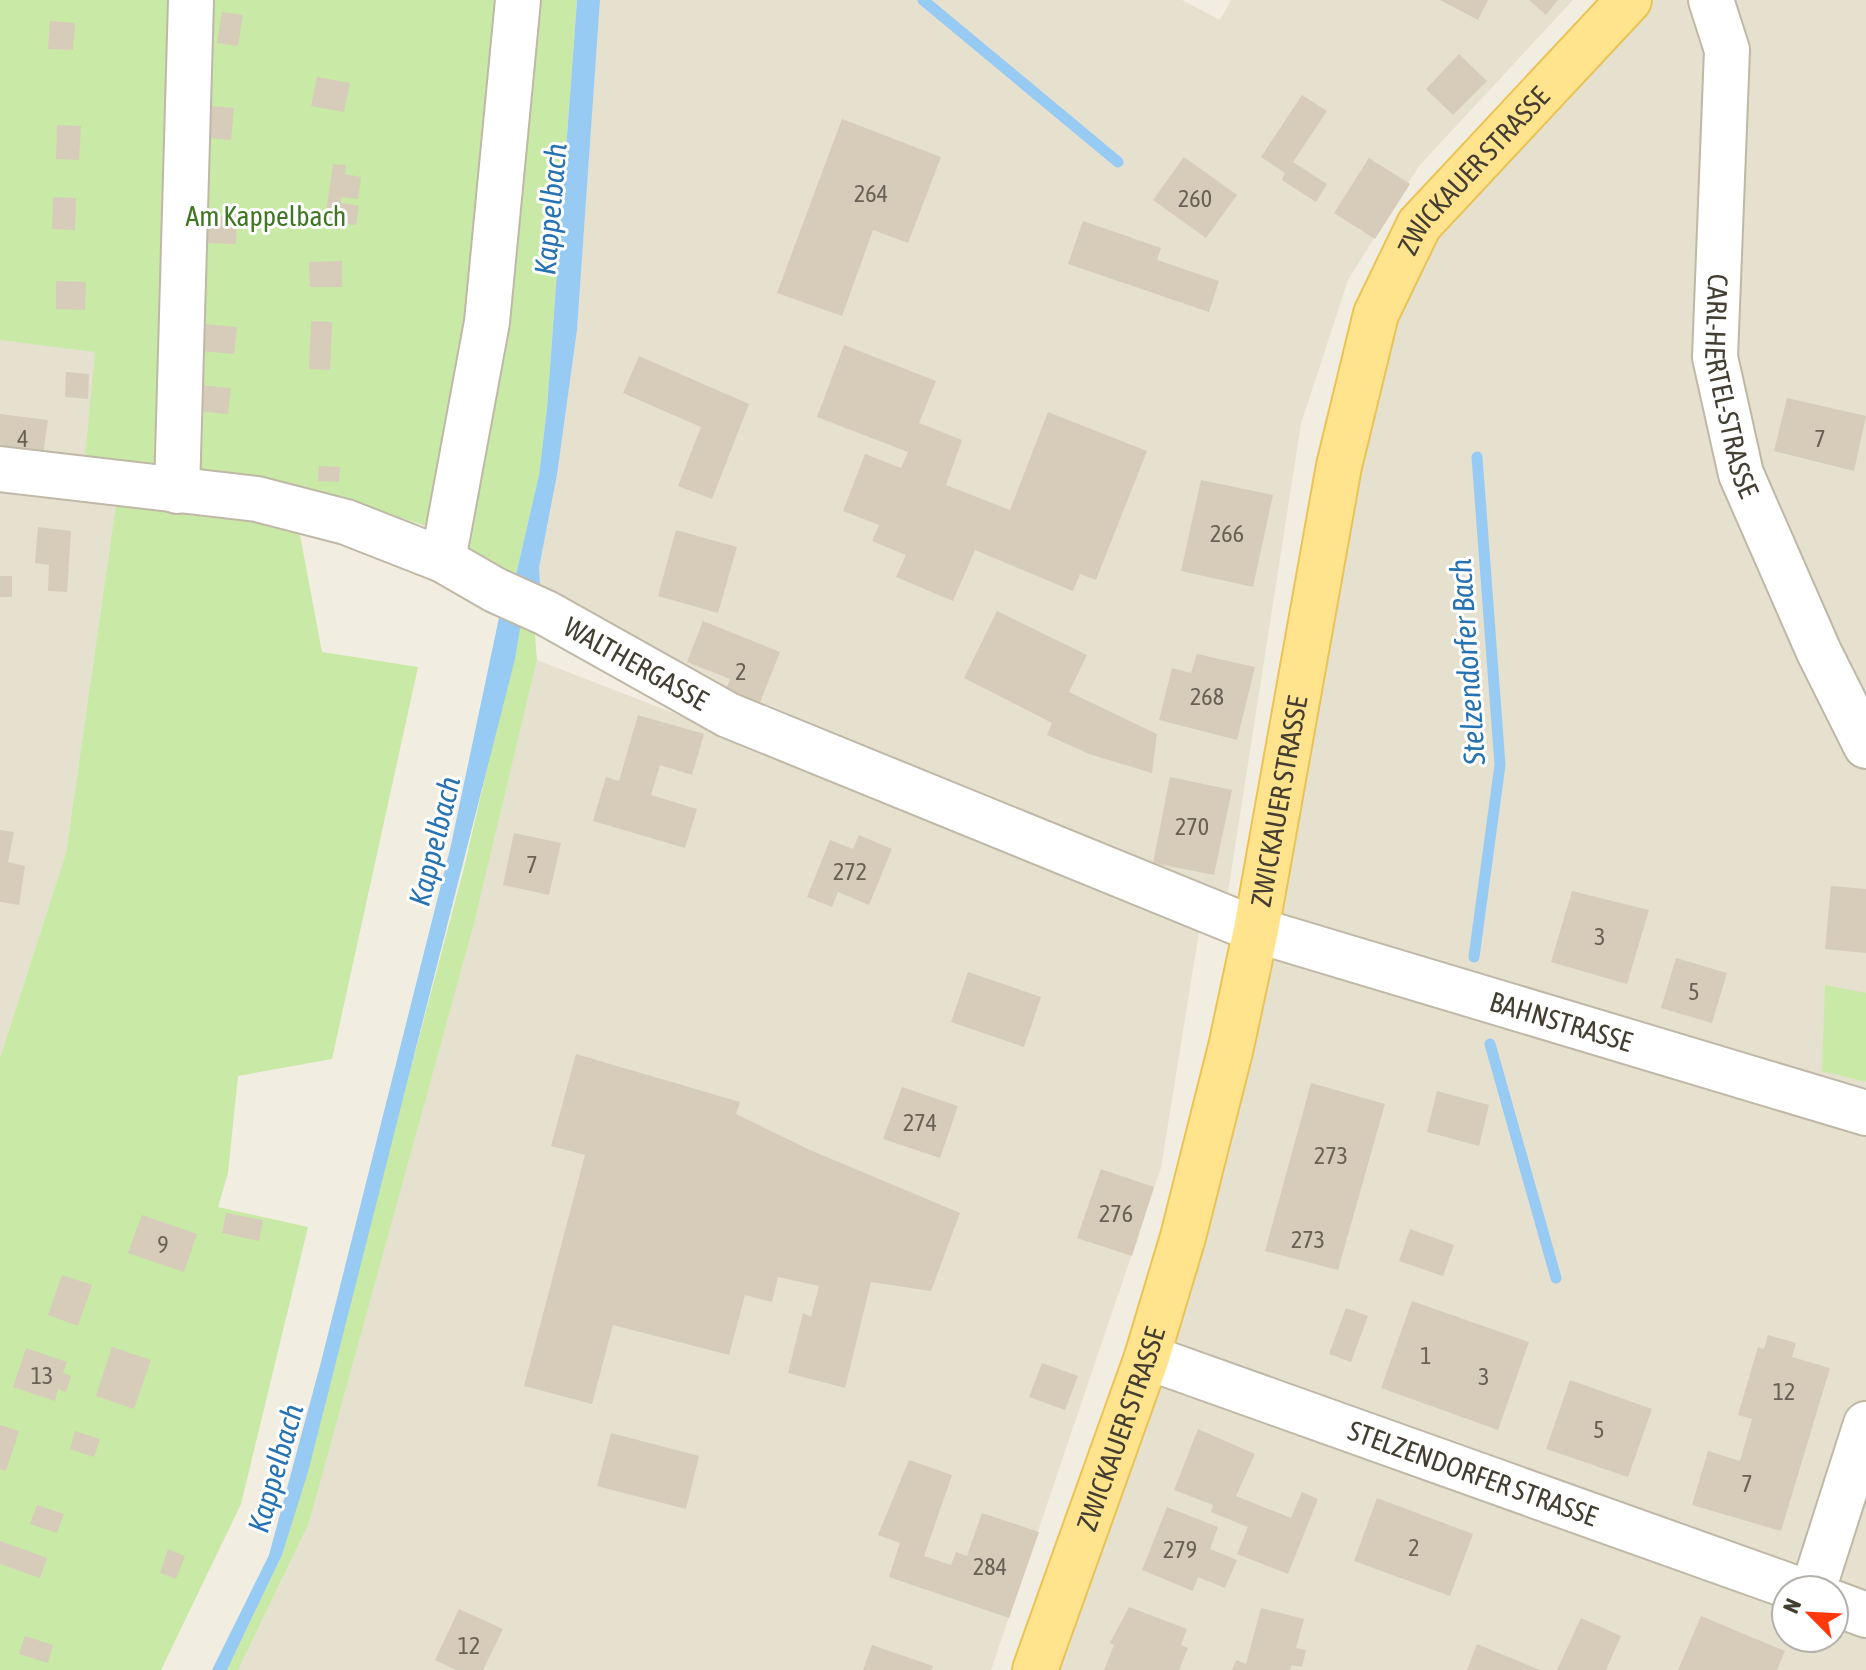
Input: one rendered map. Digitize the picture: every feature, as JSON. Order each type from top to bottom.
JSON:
[{"type":"main road","name":"ZWICKAUER STRASSE","points":[[1035,1670],[1147,1357],[1183,1237],[1256,930],[1339,466],[1376,314],[1419,225],[1629,0]]},
{"type":"street","points":[[177,491],[191,0]]},
{"type":"street","points":[[443,560],[487,322],[518,0]]},
{"type":"street","name":"CARL-HERTEL-STRASSE","points":[[1711,0],[1727,50],[1715,357],[1741,474],[1819,652],[1866,746]]},
{"type":"street","name":"WALTHERGASSE","points":[[0,469],[257,499],[346,522],[443,560],[495,590],[546,613],[728,715],[1256,930]]},
{"type":"street","name":"BAHNSTRASSE","points":[[1256,930],[1866,1113]]},
{"type":"street","name":"STELZENDORFER STRASSE","points":[[1147,1357],[1770,1579]]},
{"type":"street","points":[[1818,1574],[1866,1424]]},
{"type":"shaded area","points":[[600,0],[1182,0],[1220,20],[1231,0],[1573,0],[1419,166],[1348,280],[1301,424],[1228,892],[1133,869],[711,692],[541,596],[539,568],[557,475],[577,330]]},
{"type":"shaded area","points":[[1645,0],[1866,0],[1866,1670],[1047,1670],[1168,1343],[1225,1169],[1251,1050],[1384,326],[1426,231]]},
{"type":"shaded area","points":[[0,340],[96,351],[84,469],[116,504],[66,853],[0,1058]]},
{"type":"shaded area","points":[[537,660],[712,728],[1199,932],[1161,1168],[991,1670],[238,1670],[309,1523],[474,924]]},
{"type":"green space","name":"Am Kappelbach","points":[[0,0],[502,0],[472,325],[430,527],[287,483],[84,469],[95,352],[0,340]]},
{"type":"green space","points":[[527,0],[577,0],[547,408],[539,475],[514,583],[457,549]]},
{"type":"green space","points":[[116,504],[204,507],[299,530],[322,652],[418,667],[332,1059],[238,1076],[228,1173],[218,1207],[308,1227],[241,1504],[161,1670],[0,1670],[0,1058],[66,853]]},
{"type":"green space","points":[[522,616],[534,623],[537,660],[474,924],[309,1523],[238,1670],[227,1670],[282,1555],[465,864]]},
{"type":"green space","points":[[1825,985],[1866,993],[1866,1082],[1822,1071]]},
{"type":"water","points":[[577,0],[600,0],[577,330],[557,475],[539,568],[541,596],[514,583],[539,475],[547,408]]},
{"type":"water","points":[[500,613],[522,616],[515,659],[308,1472],[282,1555],[227,1670],[212,1670],[269,1555],[321,1362],[451,845]]},
{"type":"building","points":[[1440,0],[1488,0],[1478,20]]},
{"type":"building","points":[[1529,0],[1558,0],[1546,15]]},
{"type":"building","points":[[222,12],[243,15],[238,46],[217,43]]},
{"type":"building","points":[[50,21],[75,23],[73,50],[48,49]]},
{"type":"building","points":[[1459,54],[1487,81],[1453,115],[1426,89]]},
{"type":"building","points":[[317,77],[350,83],[344,112],[311,106]]},
{"type":"building","points":[[1302,95],[1327,111],[1293,162],[1327,184],[1316,202],[1282,180],[1285,173],[1261,157]]},
{"type":"building","points":[[211,106],[234,108],[231,140],[208,138]]},
{"type":"building","points":[[842,119],[941,157],[908,243],[873,230],[842,316],[777,293]]},
{"type":"building","points":[[57,125],[81,126],[79,160],[56,159]]},
{"type":"building","points":[[1184,157],[1237,195],[1206,238],[1153,200]]},
{"type":"building","points":[[1369,158],[1410,184],[1375,239],[1334,213]]},
{"type":"building","points":[[333,164],[346,165],[345,174],[361,177],[358,199],[341,197],[341,203],[359,206],[356,225],[325,220]]},
{"type":"building","points":[[53,197],[76,198],[75,230],[52,229]]},
{"type":"building","points":[[206,216],[237,216],[236,244],[205,243]]},
{"type":"building","points":[[1083,221],[1161,248],[1157,260],[1219,281],[1209,312],[1068,264]]},
{"type":"building","points":[[342,261],[342,287],[310,287],[309,262]]},
{"type":"building","points":[[56,281],[86,282],[85,310],[56,309]]},
{"type":"building","points":[[311,321],[332,322],[330,370],[309,369]]},
{"type":"building","points":[[204,324],[237,327],[234,354],[202,351]]},
{"type":"building","points":[[844,345],[936,381],[919,423],[962,440],[946,485],[1010,510],[1048,412],[1147,451],[1096,580],[1080,574],[1073,591],[975,550],[953,601],[896,577],[906,555],[872,541],[879,525],[843,511],[865,454],[901,468],[908,452],[817,417]]},
{"type":"building","points":[[639,356],[749,404],[712,499],[678,486],[701,427],[623,393]]},
{"type":"building","points":[[66,372],[89,374],[88,399],[65,397]]},
{"type":"building","points":[[200,385],[231,388],[228,414],[197,411]]},
{"type":"building","points":[[1787,398],[1866,416],[1854,471],[1774,451]]},
{"type":"building","points":[[0,414],[48,420],[42,461],[0,455]]},
{"type":"building","points":[[319,466],[340,467],[339,482],[318,481]]},
{"type":"building","points":[[1201,480],[1273,495],[1253,587],[1181,571]]},
{"type":"building","points":[[38,527],[71,531],[67,592],[48,591],[49,565],[35,563]]},
{"type":"building","points":[[676,530],[737,547],[718,613],[658,596]]},
{"type":"building","points":[[0,576],[12,576],[12,597],[0,597]]},
{"type":"building","points":[[997,611],[1087,655],[1069,692],[1157,734],[1152,773],[1089,754],[1047,735],[1052,723],[964,678]]},
{"type":"building","points":[[703,621],[780,652],[759,705],[725,692],[730,679],[687,662]]},
{"type":"building","points":[[1197,654],[1255,667],[1237,740],[1159,720],[1172,668],[1191,673]]},
{"type":"building","points":[[638,715],[704,734],[692,775],[660,765],[651,795],[697,809],[685,848],[593,821],[606,777],[619,781]]},
{"type":"building","points":[[1170,777],[1232,790],[1214,875],[1153,863]]},
{"type":"building","points":[[0,830],[14,832],[8,862],[25,866],[19,905],[0,902]]},
{"type":"building","points":[[514,833],[561,843],[549,895],[503,885]]},
{"type":"building","points":[[859,835],[892,849],[869,905],[838,892],[832,907],[807,897],[830,840],[853,849]]},
{"type":"building","points":[[1831,886],[1866,889],[1866,953],[1825,949]]},
{"type":"building","points":[[1572,891],[1649,910],[1627,984],[1551,962]]},
{"type":"building","points":[[1676,958],[1727,973],[1712,1023],[1661,1008]]},
{"type":"building","points":[[968,972],[1041,997],[1024,1047],[951,1022]]},
{"type":"building","points":[[576,1054],[740,1102],[736,1114],[810,1150],[960,1213],[931,1291],[871,1282],[845,1388],[788,1373],[803,1313],[811,1317],[819,1286],[778,1277],[772,1302],[745,1295],[729,1355],[613,1325],[592,1404],[524,1386],[585,1155],[551,1146]]},
{"type":"building","points":[[1311,1083],[1385,1104],[1338,1270],[1265,1251]]},
{"type":"building","points":[[902,1087],[958,1106],[940,1158],[883,1139]]},
{"type":"building","points":[[1437,1091],[1489,1105],[1479,1146],[1427,1132]]},
{"type":"building","points":[[1101,1169],[1154,1187],[1132,1256],[1077,1238]]},
{"type":"building","points":[[226,1213],[263,1220],[259,1241],[222,1233]]},
{"type":"building","points":[[142,1215],[197,1234],[184,1272],[128,1253]]},
{"type":"building","points":[[1410,1229],[1454,1245],[1443,1276],[1399,1261]]},
{"type":"building","points":[[62,1275],[92,1285],[78,1326],[48,1315]]},
{"type":"building","points":[[1412,1301],[1529,1342],[1498,1430],[1381,1388]]},
{"type":"building","points":[[1346,1308],[1368,1316],[1351,1362],[1329,1354]]},
{"type":"building","points":[[1768,1335],[1796,1343],[1792,1357],[1830,1368],[1781,1531],[1692,1505],[1708,1451],[1740,1461],[1752,1419],[1738,1415],[1758,1347],[1764,1349]]},
{"type":"building","points":[[112,1347],[151,1360],[134,1409],[96,1396]]},
{"type":"building","points":[[26,1348],[67,1362],[63,1373],[71,1376],[66,1392],[58,1389],[55,1401],[13,1387]]},
{"type":"building","points":[[1042,1363],[1078,1376],[1065,1410],[1029,1397]]},
{"type":"building","points":[[1570,1380],[1652,1409],[1628,1477],[1546,1449]]},
{"type":"building","points":[[0,1425],[19,1431],[6,1471],[0,1469]]},
{"type":"building","points":[[1198,1429],[1255,1454],[1236,1496],[1291,1518],[1302,1492],[1318,1499],[1288,1574],[1237,1554],[1248,1527],[1211,1512],[1213,1505],[1174,1490]]},
{"type":"building","points":[[75,1431],[100,1439],[94,1457],[70,1449]]},
{"type":"building","points":[[611,1433],[699,1456],[686,1509],[597,1486]]},
{"type":"building","points":[[909,1460],[952,1475],[924,1556],[951,1565],[956,1552],[967,1556],[982,1513],[1039,1532],[1009,1618],[889,1577],[900,1543],[878,1535]]},
{"type":"building","points":[[1377,1498],[1473,1534],[1450,1596],[1354,1561]]},
{"type":"building","points":[[37,1505],[64,1514],[57,1533],[30,1524]]},
{"type":"building","points":[[1167,1507],[1218,1527],[1210,1549],[1237,1560],[1225,1588],[1198,1577],[1193,1591],[1142,1570]]},
{"type":"building","points":[[0,1541],[47,1558],[40,1578],[0,1564]]},
{"type":"building","points":[[168,1549],[185,1556],[176,1579],[160,1573]]},
{"type":"building","points":[[1129,1607],[1187,1629],[1181,1645],[1188,1648],[1179,1670],[1104,1670],[1114,1645],[1110,1643]]},
{"type":"building","points":[[1261,1608],[1304,1619],[1296,1648],[1306,1650],[1302,1667],[1292,1665],[1290,1670],[1232,1670],[1236,1660],[1246,1664]]},
{"type":"building","points":[[459,1609],[503,1629],[483,1670],[456,1670],[435,1660]]},
{"type":"building","points":[[1701,1616],[1770,1645],[1770,1654],[1784,1654],[1777,1670],[1678,1670]]},
{"type":"building","points":[[1581,1618],[1621,1636],[1606,1670],[1557,1670]]},
{"type":"building","points":[[25,1636],[53,1645],[48,1663],[19,1654]]},
{"type":"building","points":[[1477,1644],[1540,1670],[1467,1670]]},
{"type":"building","points":[[872,1645],[933,1666],[932,1670],[863,1670]]},
{"type":"waterway","name":"Stelzendorfer Bach","points":[[923,0],[1118,162]]},
{"type":"waterway","name":"Stelzendorfer Bach","points":[[1474,957],[1500,765],[1477,457]]},
{"type":"waterway","name":"Stelzendorfer Bach","points":[[1490,1044],[1556,1278]]},
{"type":"water label","name":"Kappelbach","points":[[550,209]]},
{"type":"water label","name":"Kappelbach","points":[[434,841]]},
{"type":"water label","name":"Kappelbach","points":[[275,1468]]}]
